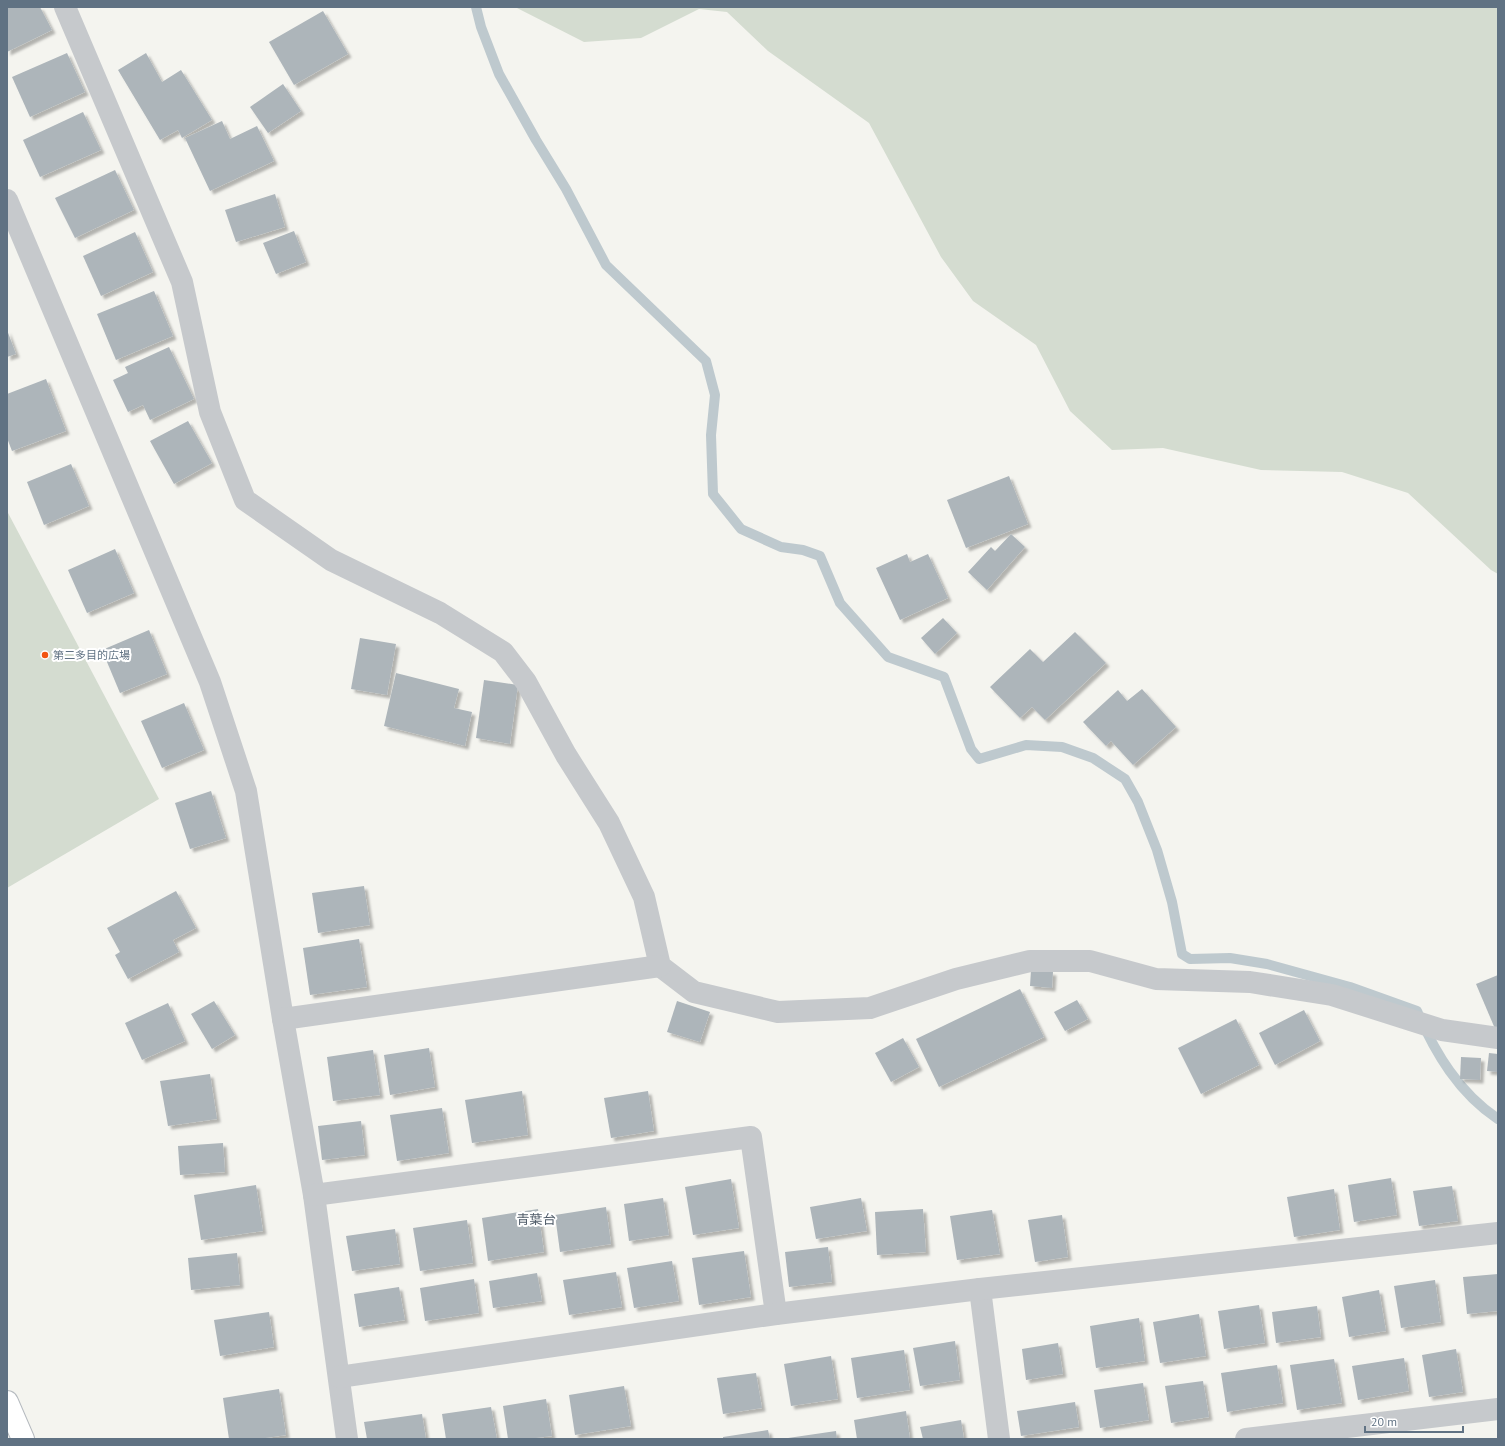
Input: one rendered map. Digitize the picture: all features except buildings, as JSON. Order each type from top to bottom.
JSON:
[{"type":"street","points":[[65,7],[182,282],[210,412],[245,500],[331,560],[440,613],[503,652],[526,682],[566,755],[609,823],[644,896],[660,966],[694,992],[778,1012],[870,1008],[956,978],[1030,961],[1090,961],[1156,979],[1250,982],[1332,995],[1442,1030],[1498,1038]]},
{"type":"street","points":[[7,200],[210,682],[246,791],[283,1019],[314,1194],[347,1439]]},
{"type":"street","points":[[283,1019],[660,966]]},
{"type":"street","points":[[314,1194],[750,1137],[776,1314]]},
{"type":"street","points":[[339,1377],[776,1314],[980,1289],[1498,1233]]},
{"type":"street","points":[[980,1289],[999,1439]]},
{"type":"street","points":[[7,1402],[23,1439]]},
{"type":"street","points":[[1246,1439],[1498,1410]]},
{"type":"shaded area","points":[[515,7],[1498,7],[1498,574],[1491,570],[1408,493],[1342,472],[1261,470],[1163,448],[1112,450],[1070,411],[1036,345],[973,301],[941,257],[869,123],[768,51],[727,12],[699,9],[641,38],[584,42]]},
{"type":"shaded area","name":"第二多目的広場","points":[[7,511],[159,799],[7,888]]},
{"type":"waterway","points":[[476,7],[481,27],[499,74],[536,140],[566,189],[606,265],[706,361],[715,395],[711,435],[713,494],[741,529],[781,547],[803,550],[820,556],[840,603],[888,657],[944,677],[971,749],[979,759],[1026,745],[1062,747],[1093,758],[1125,779],[1138,802],[1157,850],[1172,902],[1182,954],[1190,959],[1230,958],[1267,964],[1350,987],[1417,1011],[1440,1057],[1450,1071],[1471,1097],[1498,1119]]},
{"type":"place","name":"第二多目的広場","points":[[45,655]]},
{"type":"district","name":"青葉台","points":[[536,1219]]}]
